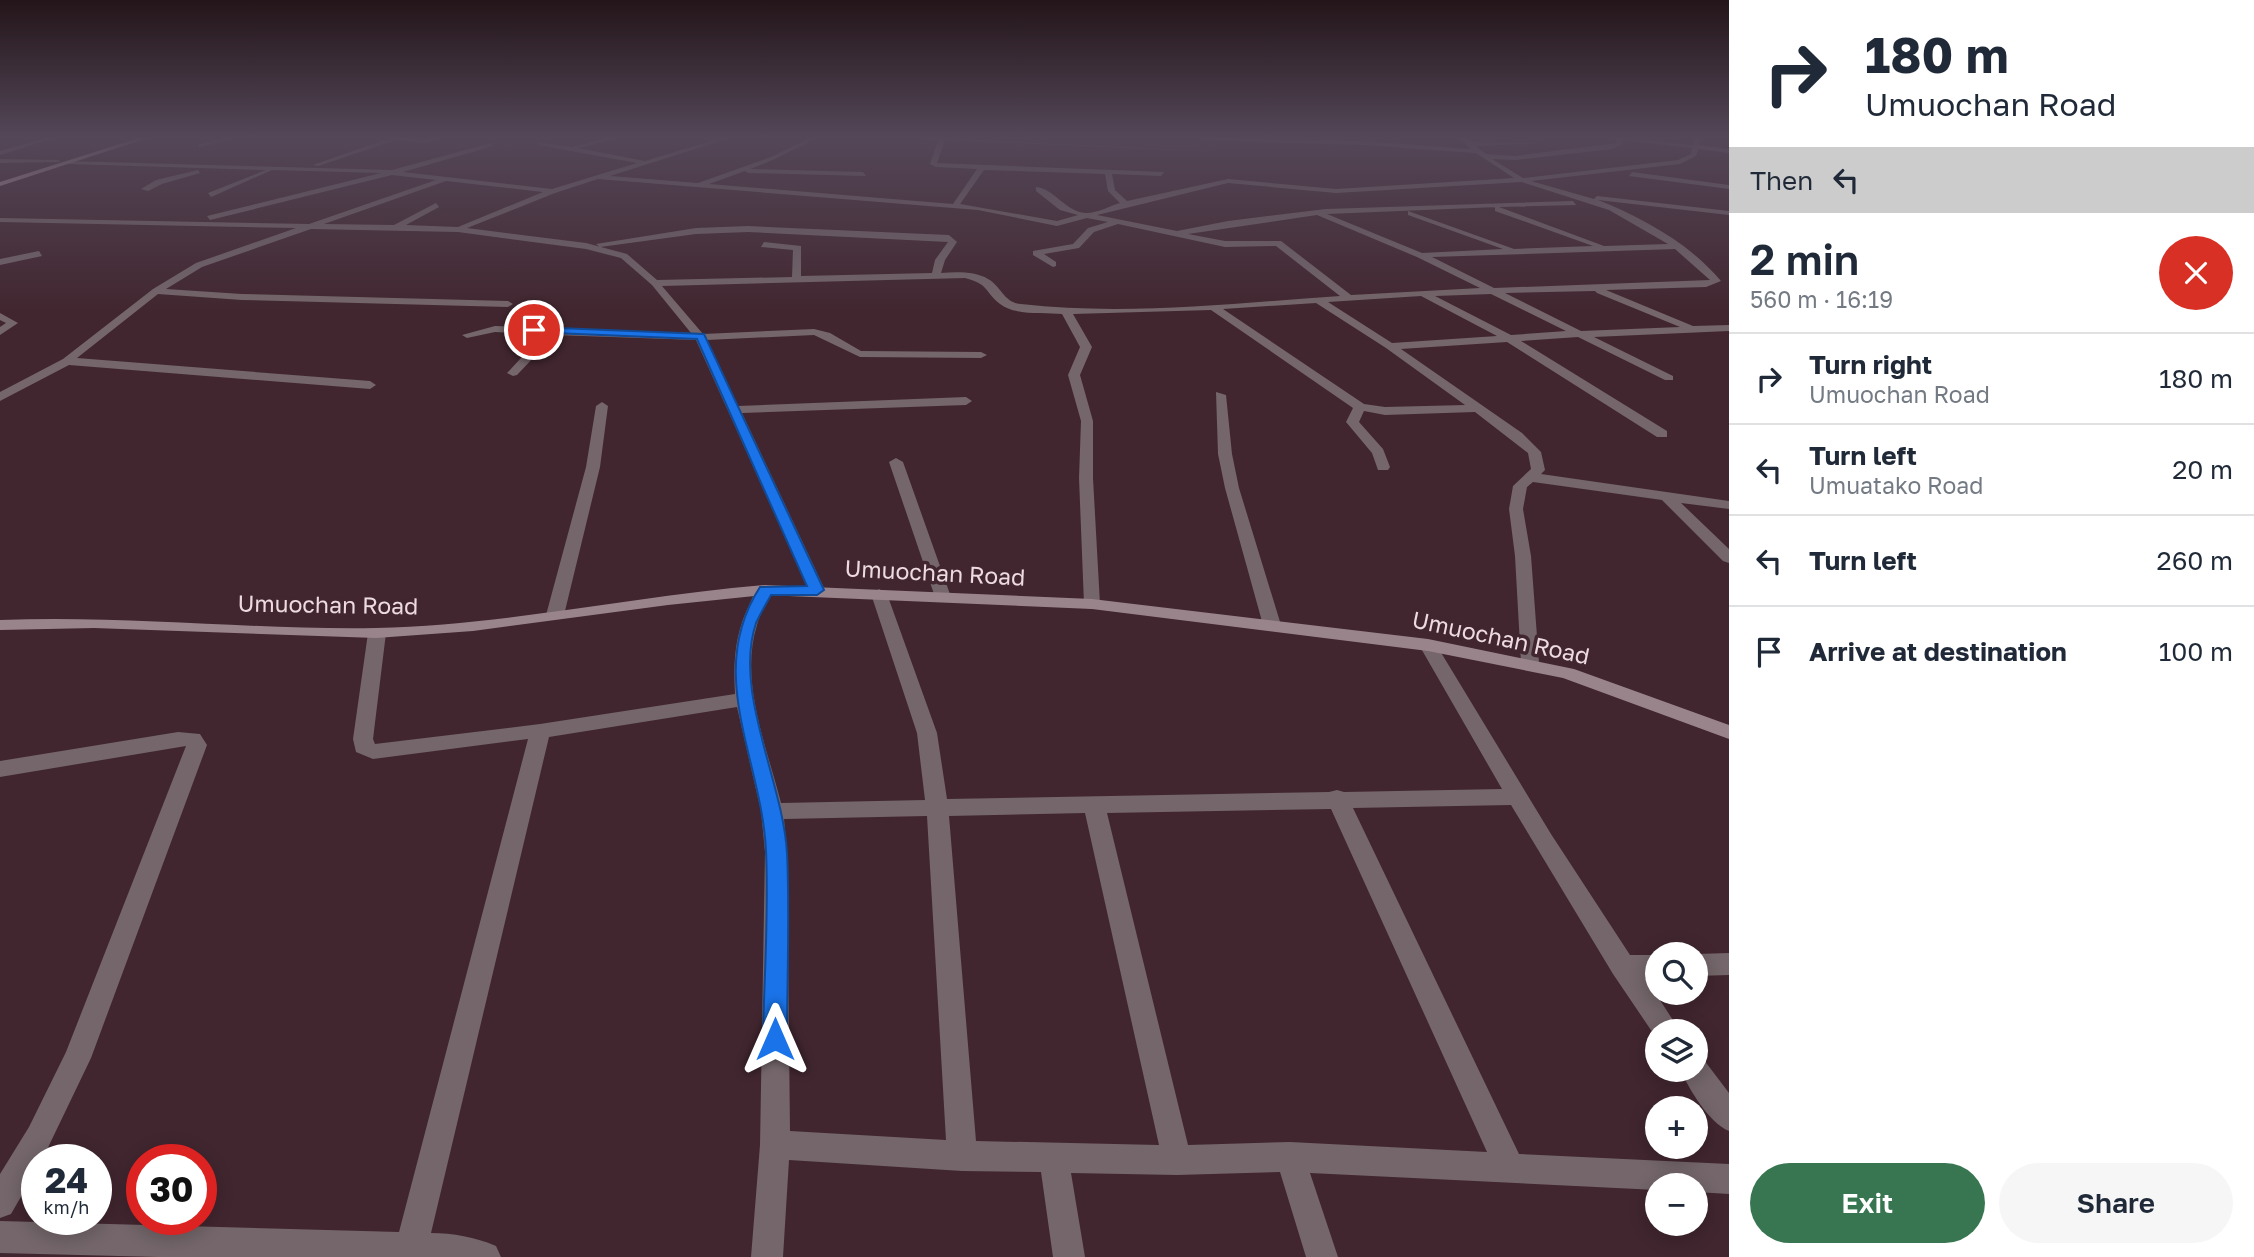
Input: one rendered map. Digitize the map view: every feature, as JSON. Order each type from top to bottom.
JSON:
[{"type":"street","points":[[191,223],[304,195]]},
{"type":"street","points":[[0,397],[67,361],[156,291],[199,265],[399,195]]},
{"type":"street","points":[[458,229],[543,195]]},
{"type":"street","points":[[805,195],[991,209],[1057,224],[1167,195]]},
{"type":"street","points":[[956,205],[963,195]]},
{"type":"street","points":[[1047,195],[1063,208],[1225,244],[1269,242],[1285,245],[1349,297]]},
{"type":"street","points":[[1115,195],[1126,204]]},
{"type":"street","points":[[655,283],[936,275],[979,277],[1014,307],[1066,311],[1214,307],[1485,290],[1706,285],[1716,281],[1675,246],[1647,228],[1594,202],[1572,195]]},
{"type":"street","points":[[1580,197],[1729,213]]},
{"type":"street","points":[[1180,233],[1238,220],[1315,212],[1594,202]]},
{"type":"street","points":[[397,227],[436,205]]},
{"type":"street","points":[[1488,205],[1609,250]]},
{"type":"street","points":[[1402,209],[1519,253]]},
{"type":"street","points":[[1315,212],[1420,256],[1669,378]]},
{"type":"street","points":[[0,220],[458,229],[583,245],[624,256],[655,283],[700,337],[817,590]]},
{"type":"street","points":[[1053,264],[1035,253],[1076,246],[1091,230],[1117,221]]},
{"type":"street","points":[[583,245],[738,229],[841,230],[949,237],[953,242],[940,260],[936,275]]},
{"type":"street","points":[[764,244],[799,248],[795,265],[797,279]]},
{"type":"street","points":[[1420,256],[1675,246]]},
{"type":"street","points":[[0,262],[39,254]]},
{"type":"street","points":[[1594,289],[1696,329]]},
{"type":"street","points":[[156,291],[256,298],[508,304]]},
{"type":"street","points":[[1422,293],[1507,337],[1662,434]]},
{"type":"street","points":[[1316,299],[1390,346],[1534,452],[1538,470],[1520,486],[1516,509],[1523,556],[1530,663]]},
{"type":"street","points":[[1214,307],[1360,407],[1385,411],[1477,408]]},
{"type":"street","points":[[1066,311],[1086,347],[1074,375],[1087,421],[1086,478],[1092,604]]},
{"type":"street","points":[[0,316],[13,323],[0,332]]},
{"type":"street","points":[[1390,346],[1507,337],[1729,328]]},
{"type":"street","points":[[467,335],[495,329],[700,337],[814,332],[828,335],[846,349],[860,354],[981,355]]},
{"type":"street","points":[[513,373],[553,330]]},
{"type":"street","points":[[67,361],[370,385]]},
{"type":"street","points":[[1220,396],[1225,454],[1232,488],[1272,625]]},
{"type":"street","points":[[734,410],[966,401]]},
{"type":"street","points":[[555,615],[590,480],[601,406]]},
{"type":"street","points":[[1360,407],[1352,422],[1378,452],[1383,467]]},
{"type":"street","points":[[895,462],[943,597]]},
{"type":"street","points":[[1530,477],[1729,505]]},
{"type":"street","points":[[1666,496],[1729,558]]},
{"type":"street","points":[[765,590],[748,624],[742,657],[745,699],[772,811],[776,852],[775,1145],[766,1257]]},
{"type":"street","name":"Umuochan Road","points":[[0,625],[149,623],[377,633],[765,590],[817,590],[1092,604],[1428,645],[1530,663],[1611,687],[1729,732]]},
{"type":"street","points":[[879,594],[927,733],[937,807],[962,1156]]},
{"type":"street","points":[[377,633],[363,747],[373,752],[541,731],[745,699]]},
{"type":"street","points":[[1428,645],[1517,797],[1622,967],[1659,1019]]},
{"type":"street","points":[[411,1248],[541,731]]},
{"type":"street","points":[[0,769],[178,739],[193,739],[197,745],[77,1058],[39,1137],[0,1203]]},
{"type":"street","points":[[772,811],[1337,798],[1517,797]]},
{"type":"street","points":[[1337,798],[1510,1168]]},
{"type":"street","points":[[1094,804],[1177,1160]]},
{"type":"street","points":[[1708,965],[1729,964]]},
{"type":"street","points":[[1622,967],[1645,966]]},
{"type":"street","points":[[1703,1082],[1729,1117]]},
{"type":"street","points":[[775,1145],[962,1156],[1177,1160],[1290,1157],[1729,1180]]},
{"type":"street","points":[[1290,1157],[1322,1257]]},
{"type":"street","points":[[1054,1158],[1069,1257]]},
{"type":"street","points":[[0,1237],[250,1250],[450,1249],[485,1257]]},
{"type":"route","points":[[534,330],[700,337],[817,590],[765,590],[748,624],[742,657],[745,699],[772,811],[776,852],[775,1039]]}]
